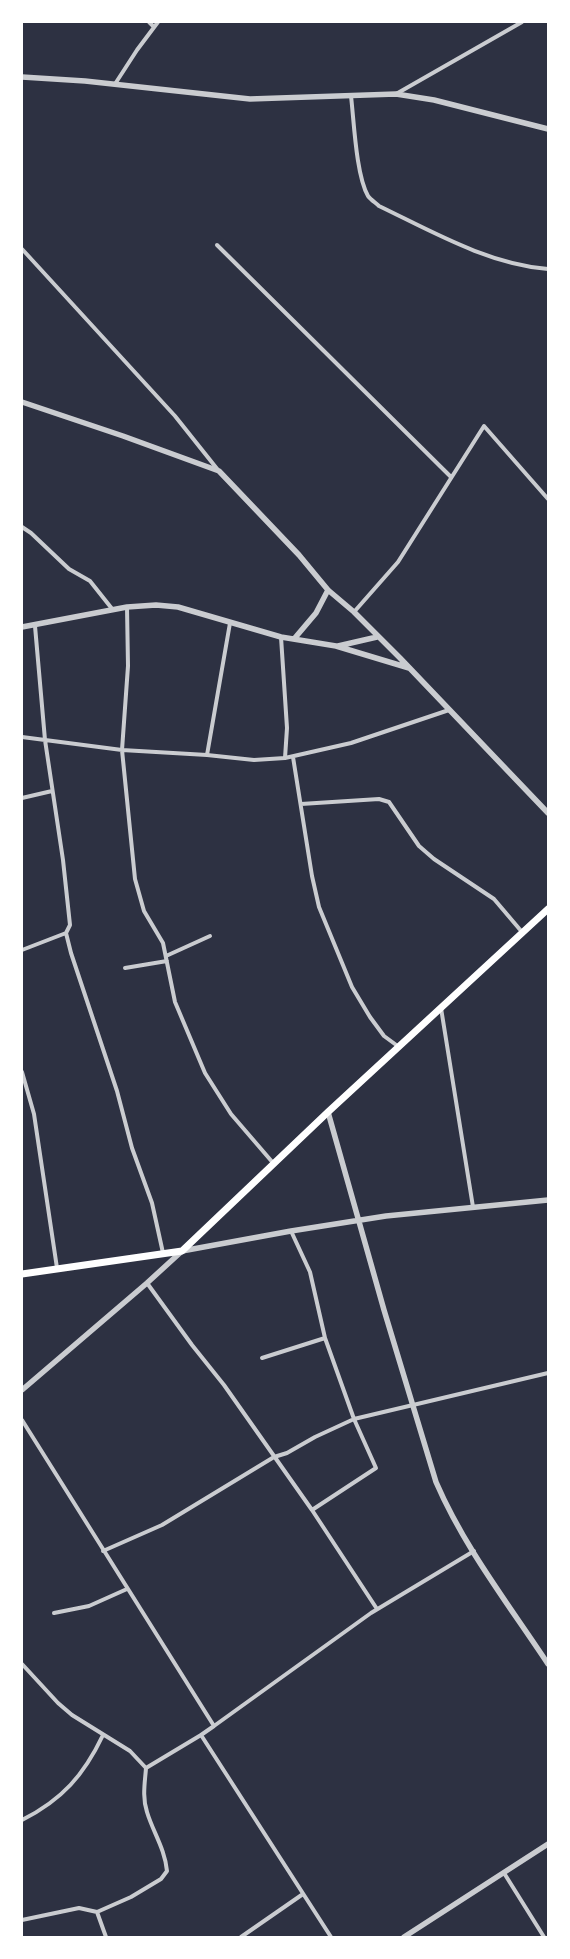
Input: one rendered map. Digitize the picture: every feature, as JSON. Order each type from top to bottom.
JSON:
[{"type":"main road","points":[[22,1274],[182,1251],[328,1112],[399,1047],[486,962],[548,909]]},
{"type":"street","points":[[149,22],[154,27]]},
{"type":"street","points":[[115,84],[137,50],[158,22]]},
{"type":"street","points":[[396,94],[522,22]]},
{"type":"street","points":[[22,77],[115,84],[250,99],[396,94],[434,100],[548,129]]},
{"type":"street","points":[[351,96],[357,152],[364,187],[369,197],[379,206],[466,249],[529,268],[548,269]]},
{"type":"street","points":[[217,245],[451,477]]},
{"type":"street","points":[[22,249],[175,416],[219,471],[298,555],[328,590],[354,612],[377,637],[410,668],[548,813]]},
{"type":"street","points":[[22,402],[124,436],[219,471]]},
{"type":"street","points":[[354,612],[398,562],[484,426],[548,499]]},
{"type":"street","points":[[22,527],[31,533],[69,569],[90,581],[113,610]]},
{"type":"street","points":[[294,639],[316,613],[328,590]]},
{"type":"street","points":[[22,627],[35,626],[127,607],[156,605],[178,607],[281,637],[336,646],[410,668]]},
{"type":"street","points":[[127,607],[128,666],[122,750],[135,880],[144,911],[163,943],[175,1002],[205,1073],[231,1114],[274,1164]]},
{"type":"street","points":[[207,755],[230,623]]},
{"type":"street","points":[[35,626],[45,740],[63,860],[70,925],[66,933],[71,953],[117,1091],[132,1148],[152,1202],[163,1253]]},
{"type":"street","points":[[281,637],[287,728],[285,758]]},
{"type":"street","points":[[336,646],[377,637]]},
{"type":"street","points":[[22,737],[122,750],[207,755],[254,760],[293,757],[351,743],[449,710]]},
{"type":"street","points":[[293,757],[312,876],[319,907],[352,987],[370,1017],[384,1036],[399,1047]]},
{"type":"street","points":[[22,798],[52,791]]},
{"type":"street","points":[[301,804],[379,799],[389,802],[419,846],[434,859],[494,899],[522,932]]},
{"type":"street","points":[[22,950],[66,933]]},
{"type":"street","points":[[125,968],[166,959],[210,936]]},
{"type":"street","points":[[441,1007],[473,1207]]},
{"type":"street","points":[[22,1072],[34,1114],[57,1268]]},
{"type":"street","points":[[328,1112],[358,1221],[436,1482],[446,1504],[474,1551],[548,1664]]},
{"type":"street","points":[[22,1390],[147,1283],[182,1251],[291,1230],[386,1216],[548,1200]]},
{"type":"street","points":[[291,1230],[310,1272],[325,1338],[354,1419],[376,1468],[312,1510]]},
{"type":"street","points":[[147,1283],[224,1385],[312,1510],[377,1609]]},
{"type":"street","points":[[262,1358],[325,1338]]},
{"type":"street","points":[[103,1551],[162,1525],[274,1457],[287,1453],[314,1437],[354,1419],[548,1373]]},
{"type":"street","points":[[22,1420],[214,1726]]},
{"type":"street","points":[[146,1768],[201,1735],[377,1609],[474,1551]]},
{"type":"street","points":[[54,1613],[89,1606],[127,1588]]},
{"type":"street","points":[[22,1664],[58,1703],[72,1715],[130,1751],[146,1768],[144,1796],[147,1812],[166,1858],[168,1871],[161,1878],[131,1897],[97,1912],[79,1908],[22,1920]]},
{"type":"street","points":[[22,1820],[60,1796],[78,1779],[93,1757],[103,1735]]},
{"type":"street","points":[[201,1735],[331,1937]]},
{"type":"street","points":[[404,1937],[548,1844]]},
{"type":"street","points":[[504,1873],[544,1937]]},
{"type":"street","points":[[242,1937],[303,1894]]},
{"type":"street","points":[[97,1912],[106,1937]]}]
